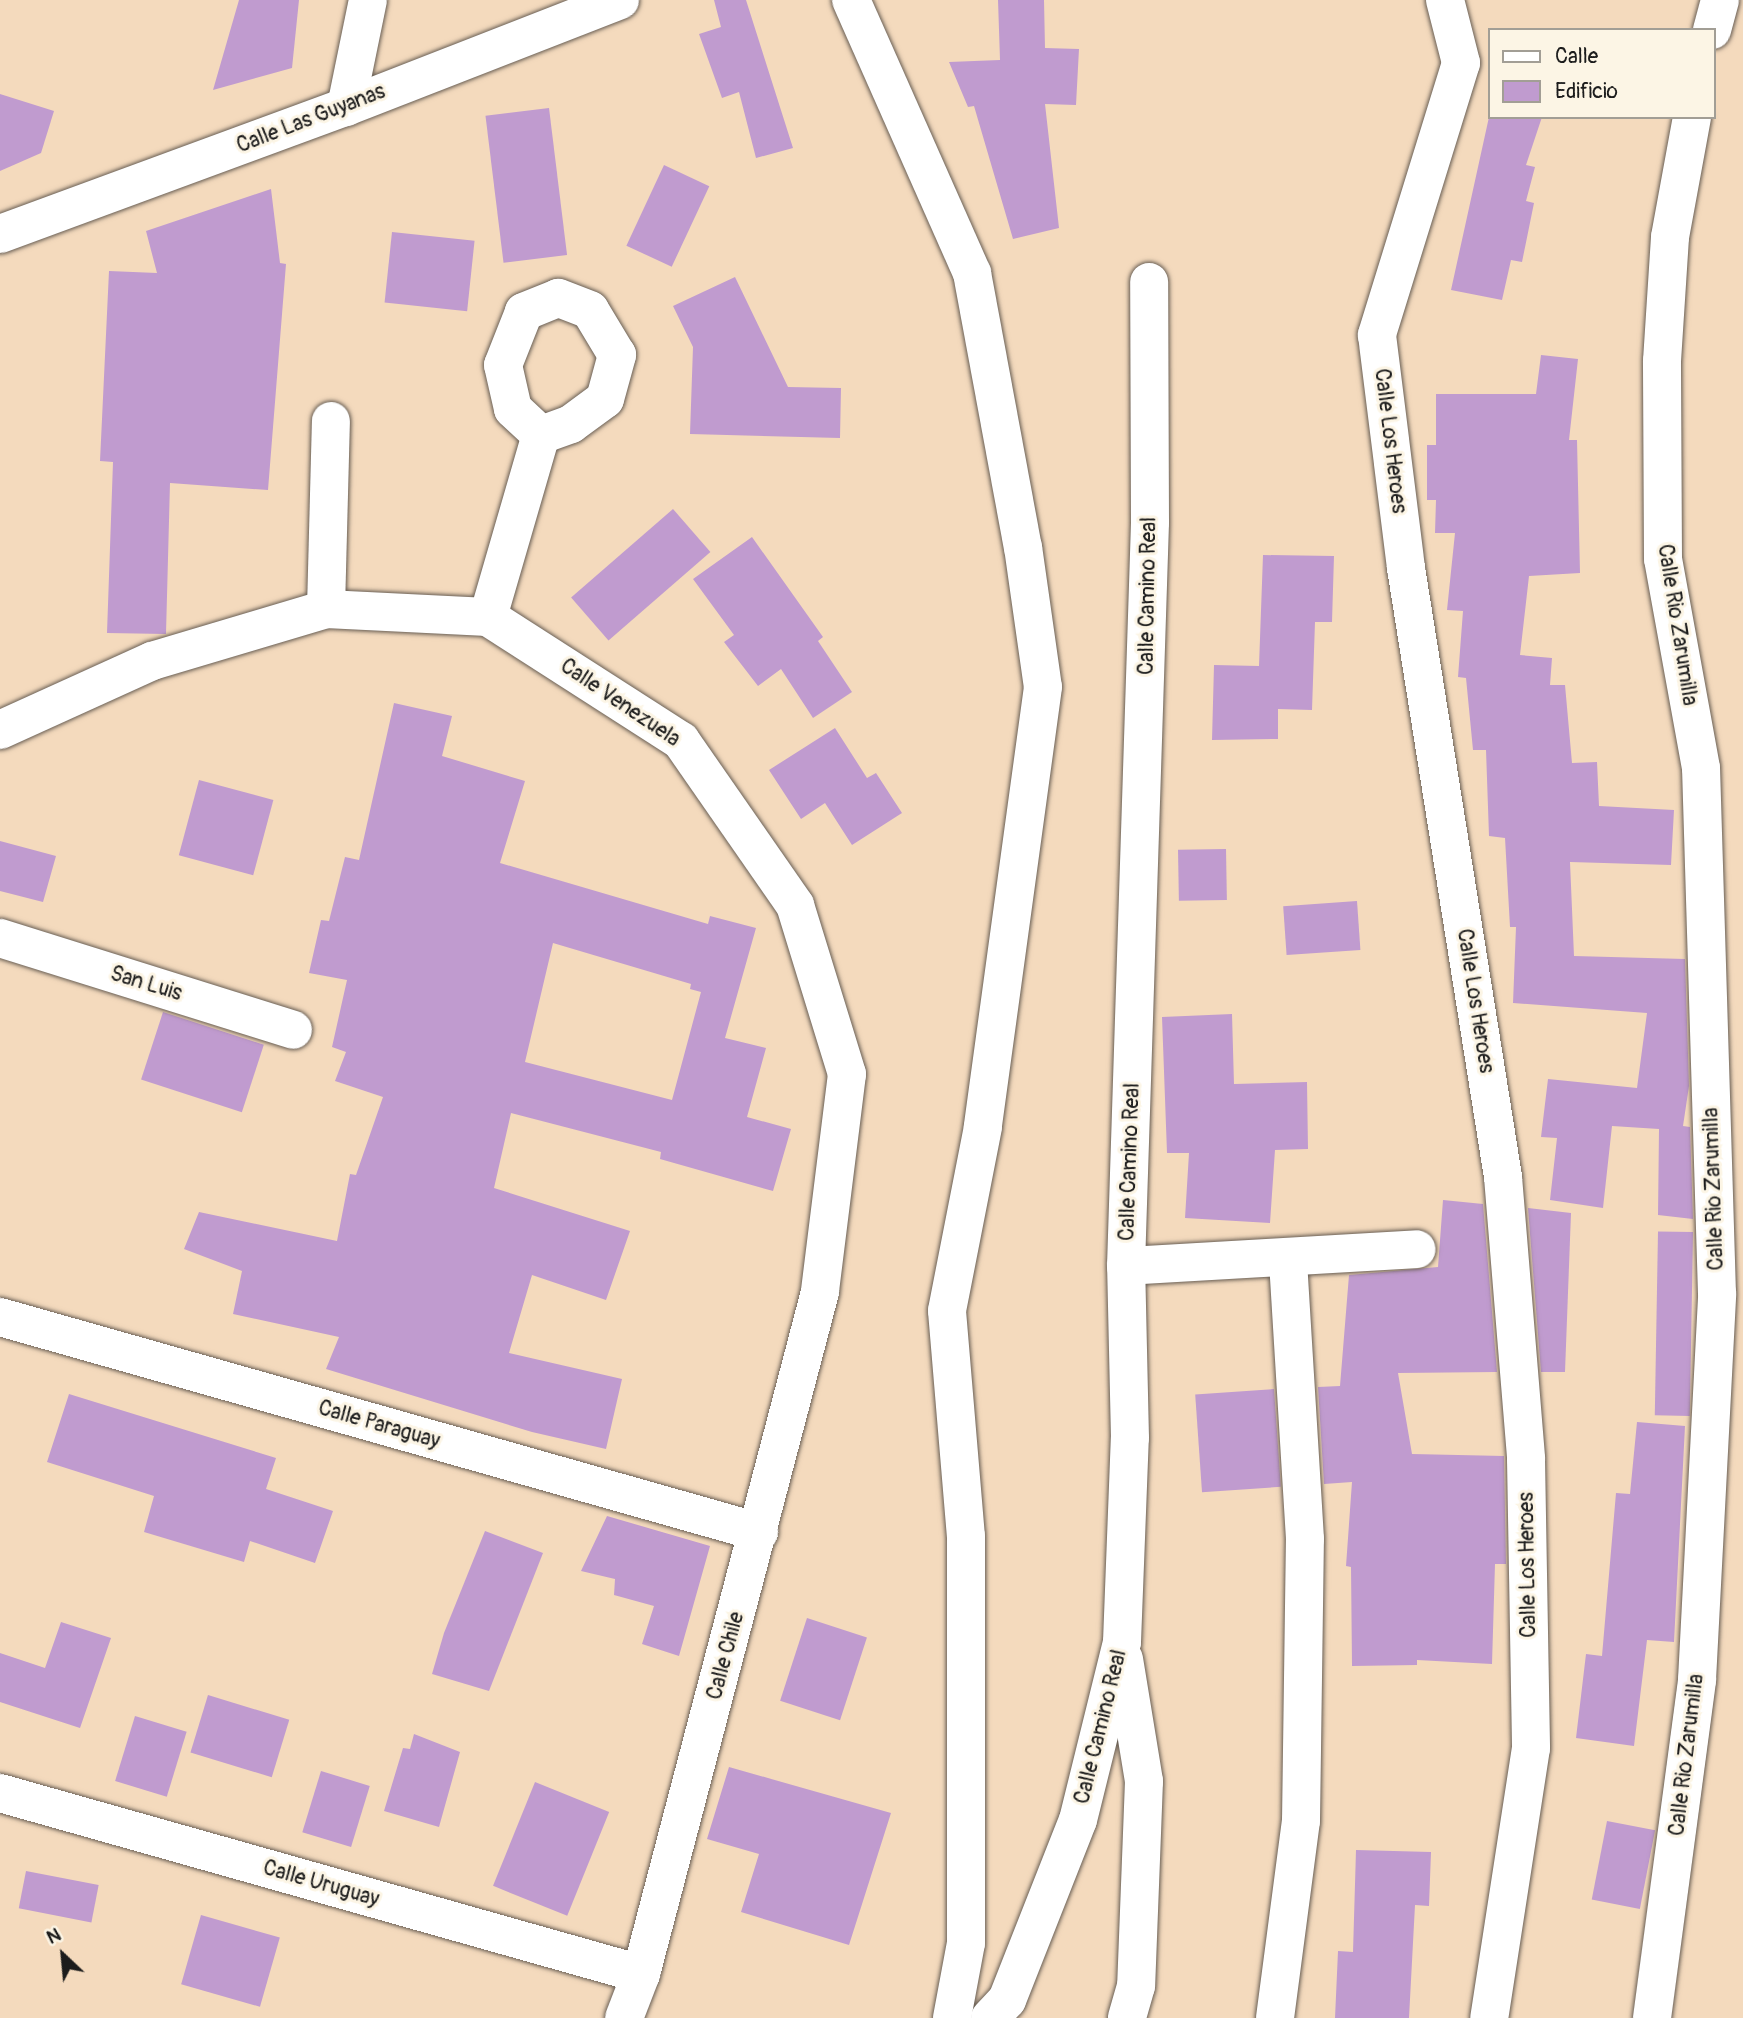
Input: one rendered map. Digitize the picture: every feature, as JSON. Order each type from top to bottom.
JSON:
[{"type":"street","points":[[346,107],[368,0]]},
{"type":"street","name":"Calle Las Guyanas","points":[[0,234],[346,107],[620,0]]},
{"type":"street","points":[[851,0],[972,273],[1023,547],[1043,687],[983,1127],[947,1311],[966,1536],[966,1943],[952,2018]]},
{"type":"street","name":"Calle Los Heroes","points":[[1445,0],[1461,63],[1377,335],[1406,568],[1503,1177],[1526,1459],[1531,1748],[1489,2018]]},
{"type":"street","points":[[1713,28],[1720,0]]},
{"type":"street","name":"Calle Rio Zarumilla","points":[[1652,2018],[1697,1679],[1717,1294],[1701,768],[1663,559],[1662,361],[1670,237],[1692,119]]},
{"type":"street","name":"Calle Camino Real","points":[[990,2018],[1007,2000],[1079,1820],[1122,1642],[1130,1438],[1126,1266],[1145,745],[1149,282]]},
{"type":"street","points":[[326,610],[331,421]]},
{"type":"street","points":[[0,730],[152,661],[326,610],[488,617],[541,435]]},
{"type":"street","name":"Calle Venezuela","points":[[488,617],[681,741],[796,905],[847,1074],[820,1292]]},
{"type":"street","name":"San Luis","points":[[0,938],[293,1030]]},
{"type":"street","points":[[1126,1266],[1417,1249]]},
{"type":"street","points":[[1275,2018],[1301,1821],[1305,1539],[1289,1258]]},
{"type":"street","name":"Calle Chile","points":[[624,2018],[641,1974],[820,1292]]},
{"type":"street","name":"Calle Paraguay","points":[[0,1317],[759,1532]]},
{"type":"street","points":[[1122,1642],[1144,1780],[1136,1986],[1127,2018]]},
{"type":"street","name":"Calle Uruguay","points":[[0,1793],[641,1974]]},
{"type":"building","points":[[239,0],[299,0],[292,68],[213,90]]},
{"type":"building","points":[[714,0],[746,0],[793,148],[756,158],[739,92],[722,98],[699,34],[721,27]]},
{"type":"building","points":[[998,0],[1044,0],[1045,48],[1079,49],[1076,105],[1045,104],[1059,228],[1013,239],[974,106],[968,107],[949,62],[1000,60]]},
{"type":"building","points":[[0,94],[54,111],[41,153],[0,171]]},
{"type":"building","points":[[549,108],[567,255],[504,263],[485,116]]},
{"type":"building","points":[[1489,119],[1541,119],[1526,165],[1535,167],[1526,201],[1534,203],[1522,262],[1511,260],[1502,300],[1451,290]]},
{"type":"building","points":[[664,165],[709,186],[672,267],[626,246]]},
{"type":"building","points":[[271,189],[280,263],[286,264],[268,490],[170,483],[166,634],[107,633],[113,462],[100,461],[109,271],[157,273],[146,231]]},
{"type":"building","points":[[392,232],[475,241],[467,311],[385,303]]},
{"type":"building","points":[[735,277],[788,387],[841,388],[840,438],[690,434],[693,347],[673,306]]},
{"type":"building","points":[[1541,355],[1578,359],[1569,440],[1577,440],[1580,573],[1529,576],[1520,655],[1552,658],[1550,685],[1565,685],[1572,763],[1597,762],[1599,806],[1674,810],[1671,865],[1570,862],[1574,956],[1685,959],[1689,1086],[1683,1126],[1690,1127],[1693,1219],[1658,1215],[1659,1129],[1612,1126],[1603,1208],[1550,1200],[1557,1138],[1541,1137],[1548,1079],[1637,1088],[1647,1013],[1513,1003],[1516,927],[1510,927],[1505,838],[1489,836],[1486,750],[1473,750],[1466,678],[1458,677],[1463,611],[1447,610],[1455,533],[1435,533],[1436,500],[1427,500],[1427,445],[1436,445],[1436,394],[1536,394]]},
{"type":"building","points":[[673,509],[710,552],[609,641],[571,598]]},
{"type":"building","points":[[752,537],[823,637],[818,641],[852,692],[813,718],[781,669],[758,686],[724,642],[734,635],[693,579]]},
{"type":"building","points":[[1263,555],[1334,556],[1332,622],[1315,622],[1312,710],[1278,709],[1278,739],[1212,740],[1214,665],[1259,666]]},
{"type":"building","points":[[394,703],[452,716],[442,756],[525,781],[500,863],[708,924],[710,916],[756,928],[725,1038],[766,1048],[747,1117],[791,1129],[773,1191],[660,1159],[661,1152],[511,1113],[494,1188],[630,1231],[606,1300],[532,1275],[509,1353],[622,1379],[606,1449],[532,1432],[326,1369],[339,1337],[233,1314],[242,1271],[184,1249],[199,1212],[337,1241],[350,1174],[356,1175],[383,1097],[335,1081],[346,1052],[332,1047],[347,980],[309,973],[321,920],[329,921],[345,857],[359,860]],"holes":[[[553,943],[691,984],[690,989],[701,992],[672,1100],[525,1062]]]},
{"type":"building","points":[[835,728],[867,778],[876,773],[902,813],[852,845],[825,803],[801,819],[769,770]]},
{"type":"building","points":[[199,780],[273,800],[253,875],[179,855]]},
{"type":"building","points":[[0,841],[56,856],[43,902],[0,891]]},
{"type":"building","points":[[1226,849],[1227,900],[1179,901],[1178,850]]},
{"type":"building","points":[[1357,901],[1360,950],[1287,955],[1283,906]]},
{"type":"building","points":[[163,1012],[264,1045],[242,1112],[141,1080]]},
{"type":"building","points":[[1232,1014],[1234,1084],[1307,1082],[1308,1149],[1275,1150],[1270,1223],[1185,1218],[1189,1153],[1167,1153],[1162,1017]]},
{"type":"building","points":[[1443,1200],[1483,1204],[1497,1372],[1398,1373],[1412,1454],[1504,1456],[1506,1564],[1495,1564],[1492,1664],[1417,1660],[1417,1665],[1352,1666],[1351,1567],[1346,1566],[1352,1482],[1324,1484],[1318,1387],[1340,1386],[1349,1275],[1438,1267]]},
{"type":"building","points":[[1528,1208],[1571,1213],[1565,1372],[1541,1372]]},
{"type":"building","points":[[1658,1231],[1693,1232],[1690,1416],[1655,1415]]},
{"type":"building","points":[[1274,1389],[1281,1487],[1202,1492],[1195,1395]]},
{"type":"building","points":[[69,1394],[276,1458],[266,1489],[333,1511],[315,1563],[250,1541],[244,1562],[144,1532],[154,1496],[47,1462]]},
{"type":"building","points":[[1637,1422],[1685,1426],[1674,1642],[1647,1640],[1634,1746],[1576,1738],[1586,1654],[1602,1656],[1616,1493],[1630,1494]]},
{"type":"building","points":[[607,1516],[710,1546],[679,1656],[642,1644],[654,1606],[614,1595],[615,1579],[581,1571]]},
{"type":"building","points":[[485,1531],[543,1553],[489,1691],[432,1674],[444,1633]]},
{"type":"building","points":[[807,1618],[867,1637],[840,1720],[780,1701]]},
{"type":"building","points":[[61,1622],[111,1638],[80,1728],[0,1702],[0,1653],[45,1668]]},
{"type":"building","points":[[208,1695],[289,1720],[272,1777],[190,1752]]},
{"type":"building","points":[[135,1716],[187,1732],[167,1797],[115,1781]]},
{"type":"building","points":[[414,1734],[460,1752],[439,1827],[384,1811],[403,1748],[410,1749]]},
{"type":"building","points":[[729,1767],[891,1813],[849,1945],[741,1912],[759,1854],[707,1839]]},
{"type":"building","points":[[321,1771],[370,1786],[351,1847],[302,1832]]},
{"type":"building","points":[[535,1782],[609,1812],[567,1916],[493,1886]]},
{"type":"building","points":[[1607,1821],[1655,1830],[1640,1909],[1592,1900]]},
{"type":"building","points":[[1356,1850],[1431,1852],[1429,1906],[1415,1905],[1409,2018],[1335,2018],[1338,1951],[1353,1952]]},
{"type":"building","points":[[26,1871],[99,1885],[91,1922],[19,1908]]},
{"type":"building","points":[[201,1915],[280,1938],[260,2007],[181,1984]]}]
